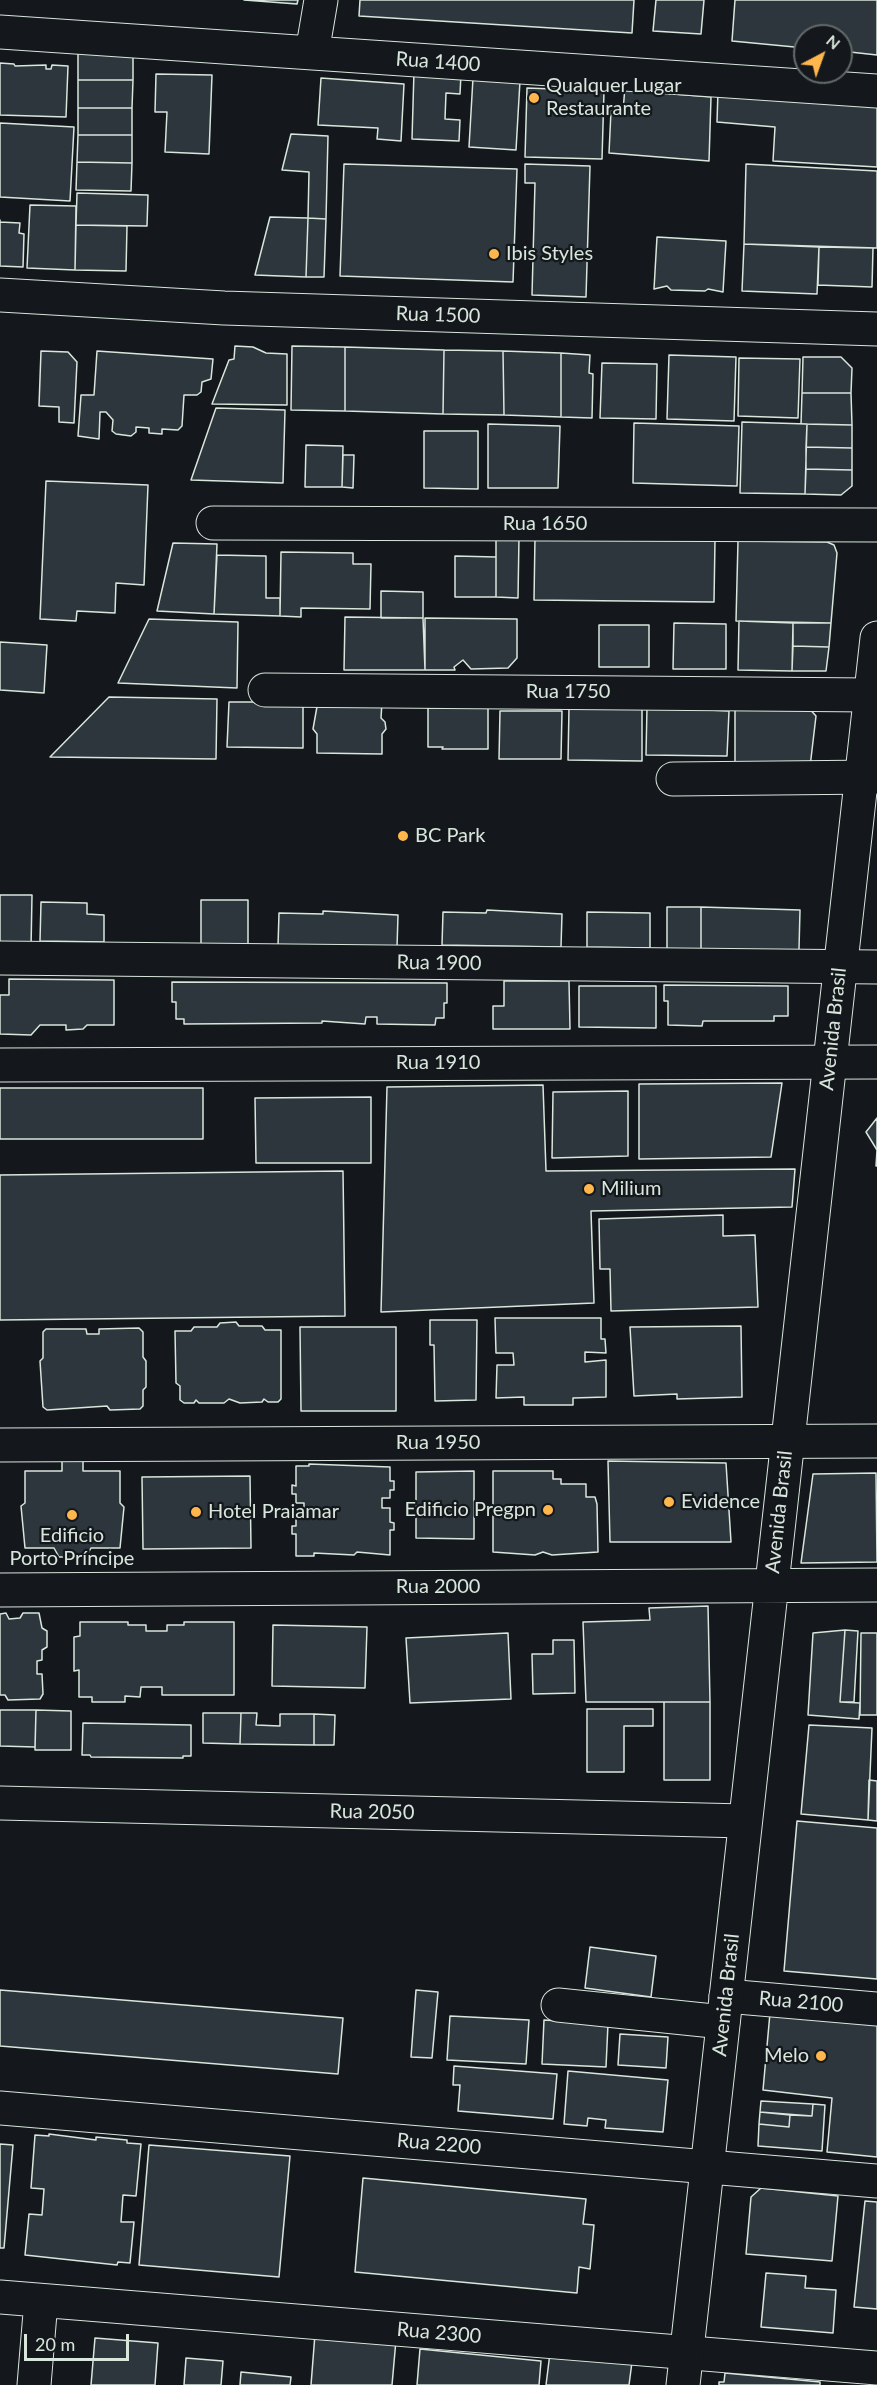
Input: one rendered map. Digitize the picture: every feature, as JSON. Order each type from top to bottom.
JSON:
[{"type":"street","points":[[312,53],[321,0]]},
{"type":"street","name":"Rua 1400","points":[[0,32],[877,91]]},
{"type":"street","name":"Rua 1500","points":[[0,295],[224,308],[877,329]]},
{"type":"street","name":"Rua 1650","points":[[213,523],[877,525]]},
{"type":"street","name":"Avenida Brasil","points":[[683,2385],[840,967],[869,777],[871,695],[877,638]]},
{"type":"street","name":"Rua 1750","points":[[265,690],[871,695]]},
{"type":"street","points":[[673,779],[869,777]]},
{"type":"street","name":"Rua 1900","points":[[0,958],[877,967]]},
{"type":"street","name":"Rua 1910","points":[[0,1065],[877,1062]]},
{"type":"street","name":"Rua 1950","points":[[0,1445],[877,1441]]},
{"type":"street","name":"Rua 2000","points":[[0,1590],[877,1585]]},
{"type":"street","name":"Rua 2050","points":[[0,1803],[745,1821]]},
{"type":"street","name":"Rua 2100","points":[[558,2005],[724,2009],[877,2009]]},
{"type":"street","name":"Rua 2200","points":[[0,2108],[877,2181]]},
{"type":"street","name":"Rua 2300","points":[[0,2297],[877,2368]]},
{"type":"street","points":[[34,2385],[41,2301]]},
{"type":"building","points":[[244,0],[298,0],[297,4]]},
{"type":"building","points":[[360,0],[634,0],[632,33],[359,16]]},
{"type":"building","points":[[656,0],[704,0],[701,34],[653,31]]},
{"type":"building","points":[[735,0],[877,0],[877,55],[853,52],[853,24],[793,24],[793,47],[732,41]]},
{"type":"building","points":[[78,53],[133,53],[133,80],[78,80]]},
{"type":"building","points":[[0,63],[15,66],[46,65],[46,69],[51,69],[52,65],[68,66],[66,117],[0,115]]},
{"type":"building","points":[[414,71],[461,74],[460,94],[446,93],[445,119],[460,120],[459,141],[412,139]]},
{"type":"building","points":[[156,74],[212,75],[209,154],[165,152],[167,112],[155,112]]},
{"type":"building","points":[[321,78],[404,84],[401,141],[377,139],[378,128],[318,125]]},
{"type":"building","points":[[473,78],[520,81],[516,150],[469,147]]},
{"type":"building","points":[[78,80],[133,80],[132,108],[78,108]]},
{"type":"building","points":[[625,86],[636,91],[711,97],[709,161],[609,153],[611,111],[623,112]]},
{"type":"building","points":[[527,88],[604,91],[602,159],[525,157]]},
{"type":"building","points":[[718,91],[877,101],[877,167],[773,161],[775,127],[717,122]]},
{"type":"building","points":[[78,108],[132,108],[132,135],[78,135]]},
{"type":"building","points":[[0,123],[74,127],[70,201],[0,197]]},
{"type":"building","points":[[291,134],[328,136],[326,219],[308,218],[309,172],[282,170]]},
{"type":"building","points":[[78,135],[132,135],[132,163],[77,162]]},
{"type":"building","points":[[77,162],[132,163],[131,191],[76,190]]},
{"type":"building","points":[[344,164],[517,169],[513,282],[340,276]]},
{"type":"building","points":[[525,164],[590,166],[586,297],[532,295],[535,183],[525,183]]},
{"type":"building","points":[[746,164],[877,171],[877,248],[744,244]]},
{"type":"building","points":[[77,193],[148,195],[147,226],[76,225]]},
{"type":"building","points":[[30,205],[76,206],[75,270],[27,268]]},
{"type":"building","points":[[270,217],[308,218],[306,277],[255,275]]},
{"type":"building","points":[[308,218],[326,219],[324,277],[306,277]]},
{"type":"building","points":[[0,222],[20,223],[19,233],[24,234],[23,267],[0,266]]},
{"type":"building","points":[[76,225],[127,226],[126,271],[75,270]]},
{"type":"building","points":[[657,237],[726,241],[723,292],[708,289],[705,291],[671,290],[667,286],[654,289]]},
{"type":"building","points":[[744,244],[819,247],[817,294],[742,291]]},
{"type":"building","points":[[819,247],[873,248],[872,287],[818,285]]},
{"type":"building","points":[[235,346],[253,347],[266,353],[287,354],[287,405],[212,404],[229,360],[234,359]]},
{"type":"building","points":[[292,346],[345,347],[345,411],[291,410]]},
{"type":"building","points":[[345,347],[444,350],[443,414],[345,411]]},
{"type":"building","points":[[444,350],[503,351],[504,415],[443,414]]},
{"type":"building","points":[[41,351],[68,352],[77,362],[74,423],[59,422],[59,407],[39,406]]},
{"type":"building","points":[[97,351],[213,359],[211,379],[202,382],[201,392],[197,395],[184,395],[182,426],[178,430],[162,429],[162,434],[149,433],[149,428],[136,427],[136,432],[131,436],[116,434],[112,431],[113,420],[106,412],[100,412],[99,439],[78,436],[81,395],[94,395]]},
{"type":"building","points":[[503,351],[561,353],[561,417],[504,415]]},
{"type":"building","points":[[561,353],[590,355],[589,373],[593,374],[592,418],[561,417]]},
{"type":"building","points":[[669,355],[736,357],[734,421],[667,419]]},
{"type":"building","points":[[803,357],[841,357],[852,368],[851,393],[802,393]]},
{"type":"building","points":[[739,358],[800,359],[798,418],[738,416]]},
{"type":"building","points":[[602,363],[657,364],[656,419],[600,418]]},
{"type":"building","points":[[802,393],[851,393],[852,425],[801,424]]},
{"type":"building","points":[[216,408],[285,410],[283,483],[191,480]]},
{"type":"building","points":[[742,422],[807,424],[805,494],[740,493]]},
{"type":"building","points":[[634,423],[739,426],[737,486],[633,483]]},
{"type":"building","points":[[488,424],[560,426],[558,488],[488,488]]},
{"type":"building","points":[[807,424],[852,425],[852,448],[806,447]]},
{"type":"building","points":[[424,431],[478,431],[478,489],[424,488]]},
{"type":"building","points":[[306,445],[343,446],[342,487],[305,487]]},
{"type":"building","points":[[806,447],[852,448],[852,470],[806,469]]},
{"type":"building","points":[[343,455],[354,455],[353,488],[342,487]]},
{"type":"building","points":[[806,469],[852,470],[852,486],[841,495],[805,494]]},
{"type":"building","points":[[46,481],[148,485],[144,585],[116,583],[115,613],[77,611],[76,621],[40,619]]},
{"type":"building","points":[[496,537],[519,537],[518,598],[496,597]]},
{"type":"building","points":[[535,537],[715,540],[714,602],[534,600]]},
{"type":"building","points":[[738,541],[827,542],[834,545],[837,553],[831,623],[736,621]]},
{"type":"building","points":[[173,543],[217,544],[214,614],[157,611]]},
{"type":"building","points":[[281,552],[353,553],[353,564],[371,564],[370,609],[301,608],[301,617],[280,616]]},
{"type":"building","points":[[217,555],[266,556],[266,598],[280,598],[280,616],[214,614]]},
{"type":"building","points":[[455,556],[496,557],[496,597],[455,597]]},
{"type":"building","points":[[381,591],[423,592],[423,618],[381,618]]},
{"type":"building","points":[[345,617],[423,618],[425,670],[344,670]]},
{"type":"building","points":[[425,618],[517,619],[517,658],[508,668],[471,669],[463,660],[454,667],[455,670],[425,670]]},
{"type":"building","points":[[149,619],[238,622],[237,688],[118,683]]},
{"type":"building","points":[[739,621],[793,623],[792,671],[738,670]]},
{"type":"building","points":[[674,623],[726,624],[726,669],[673,669]]},
{"type":"building","points":[[793,623],[831,623],[829,647],[793,646]]},
{"type":"building","points":[[599,625],[649,625],[649,667],[599,667]]},
{"type":"building","points":[[0,642],[47,645],[44,693],[0,690]]},
{"type":"building","points":[[793,646],[829,647],[826,671],[792,671]]},
{"type":"building","points":[[109,697],[217,699],[216,759],[50,757]]},
{"type":"building","points":[[318,701],[382,702],[381,718],[385,722],[386,729],[382,734],[382,754],[317,753],[317,734],[313,729]]},
{"type":"building","points":[[229,702],[303,702],[303,748],[227,747]]},
{"type":"building","points":[[735,704],[805,704],[816,716],[810,767],[735,766]]},
{"type":"building","points":[[647,707],[729,711],[727,756],[646,755]]},
{"type":"building","points":[[428,708],[488,708],[488,749],[428,747]]},
{"type":"building","points":[[569,708],[642,709],[642,761],[568,760]]},
{"type":"building","points":[[500,711],[562,711],[561,759],[499,759]]},
{"type":"building","points":[[0,895],[32,895],[31,949],[0,948]]},
{"type":"building","points":[[201,900],[248,900],[248,949],[201,948]]},
{"type":"building","points":[[41,902],[87,903],[87,914],[104,915],[104,942],[40,941]]},
{"type":"building","points":[[667,907],[701,907],[701,953],[667,952]]},
{"type":"building","points":[[701,907],[800,910],[799,949],[795,953],[701,953]]},
{"type":"building","points":[[487,910],[562,914],[561,947],[442,945],[443,912],[486,913]]},
{"type":"building","points":[[323,911],[398,915],[397,948],[278,946],[279,913],[323,914]]},
{"type":"building","points":[[587,912],[650,913],[650,948],[587,947]]},
{"type":"building","points":[[9,979],[114,980],[114,1025],[87,1025],[83,1029],[66,1030],[66,1025],[40,1025],[31,1035],[0,1034],[0,995],[9,995]]},
{"type":"building","points":[[504,981],[569,981],[570,1029],[493,1029],[493,1006],[504,1006]]},
{"type":"building","points":[[172,982],[447,983],[447,1003],[444,1003],[444,1018],[436,1018],[435,1025],[377,1024],[377,1017],[366,1017],[365,1024],[322,1021],[322,1023],[184,1024],[184,1019],[176,1019],[176,1002],[172,1002]]},
{"type":"building","points":[[664,985],[788,986],[788,1016],[774,1016],[774,1021],[703,1021],[702,1026],[668,1025],[668,1001],[664,1001]]},
{"type":"building","points":[[579,986],[656,986],[656,1028],[579,1027]]},
{"type":"building","points":[[782,1083],[771,1157],[639,1159],[639,1084]]},
{"type":"building","name":"Milium","points":[[543,1085],[546,1171],[795,1169],[792,1207],[591,1211],[594,1303],[381,1312],[387,1087]]},
{"type":"building","points":[[0,1088],[203,1088],[203,1139],[0,1139]]},
{"type":"building","points":[[628,1091],[628,1156],[552,1158],[553,1092]]},
{"type":"building","points":[[371,1097],[371,1163],[256,1163],[255,1098]]},
{"type":"building","points":[[877,1118],[877,1150],[866,1132]]},
{"type":"building","points":[[343,1171],[345,1316],[0,1320],[0,1175]]},
{"type":"building","points":[[723,1215],[723,1236],[755,1235],[758,1307],[611,1311],[610,1269],[600,1269],[599,1219]]},
{"type":"building","points":[[495,1318],[601,1318],[601,1339],[605,1339],[606,1353],[585,1352],[585,1362],[606,1360],[606,1397],[573,1398],[573,1405],[524,1405],[524,1397],[496,1398],[497,1365],[514,1365],[513,1353],[496,1353]]},
{"type":"building","points":[[430,1320],[477,1320],[476,1400],[435,1401],[434,1345],[430,1345]]},
{"type":"building","points":[[236,1322],[239,1326],[262,1326],[265,1330],[281,1330],[281,1399],[278,1402],[268,1402],[264,1399],[262,1402],[240,1403],[229,1399],[224,1403],[199,1403],[196,1400],[194,1403],[184,1403],[180,1400],[180,1386],[176,1383],[175,1331],[191,1331],[194,1327],[217,1327],[220,1323]]},
{"type":"building","points":[[741,1326],[742,1397],[677,1399],[677,1394],[634,1396],[630,1327]]},
{"type":"building","points":[[300,1327],[396,1327],[396,1411],[301,1411]]},
{"type":"building","points":[[139,1328],[143,1332],[143,1357],[146,1361],[146,1387],[143,1390],[143,1406],[140,1409],[110,1410],[107,1406],[47,1410],[43,1407],[40,1361],[43,1358],[43,1332],[46,1329],[86,1329],[87,1334],[99,1334],[99,1329]]},
{"type":"building","name":"Edificio Porto Príncipe","points":[[62,1460],[83,1461],[83,1471],[120,1471],[120,1503],[124,1507],[120,1548],[91,1548],[86,1557],[59,1557],[54,1548],[25,1548],[21,1506],[25,1503],[25,1471],[62,1471]]},
{"type":"building","name":"Evidence","points":[[608,1461],[726,1463],[731,1542],[610,1542]]},
{"type":"building","points":[[309,1464],[390,1467],[390,1481],[394,1481],[394,1490],[390,1490],[390,1498],[382,1498],[382,1508],[390,1508],[390,1522],[394,1523],[394,1530],[390,1530],[390,1555],[357,1552],[354,1555],[314,1553],[314,1556],[296,1556],[296,1534],[292,1534],[292,1526],[296,1526],[296,1512],[304,1513],[304,1503],[296,1503],[296,1494],[292,1494],[292,1485],[296,1486],[296,1466],[309,1466]]},
{"type":"building","points":[[474,1471],[474,1539],[416,1538],[416,1472]]},
{"type":"building","name":"Edificio Pregpn","points":[[493,1471],[553,1471],[553,1479],[561,1479],[561,1484],[586,1484],[586,1497],[595,1497],[597,1504],[598,1552],[552,1555],[543,1552],[535,1555],[493,1552],[493,1516],[501,1517],[501,1506],[493,1506]]},
{"type":"building","points":[[876,1473],[877,1562],[801,1563],[813,1474]]},
{"type":"building","name":"Hotel Praiamar","points":[[250,1476],[251,1548],[143,1549],[142,1477]]},
{"type":"building","points":[[708,1606],[710,1702],[586,1702],[583,1622],[650,1620],[649,1608]]},
{"type":"building","points":[[6,1613],[9,1619],[20,1618],[23,1613],[39,1613],[42,1628],[47,1631],[47,1647],[42,1650],[42,1660],[37,1661],[37,1674],[42,1674],[43,1694],[40,1699],[8,1700],[5,1695],[0,1695],[0,1614]]},
{"type":"building","points":[[80,1622],[128,1622],[128,1625],[146,1625],[146,1631],[167,1631],[167,1625],[184,1625],[184,1622],[234,1622],[234,1695],[162,1695],[162,1687],[141,1687],[140,1697],[125,1696],[125,1702],[92,1702],[92,1697],[79,1697],[79,1670],[74,1671],[74,1637],[80,1636]]},
{"type":"building","points":[[273,1625],[367,1627],[365,1688],[272,1686]]},
{"type":"building","points":[[845,1630],[840,1702],[860,1703],[859,1719],[808,1715],[813,1633]]},
{"type":"building","points":[[845,1630],[858,1631],[854,1702],[840,1702]]},
{"type":"building","points":[[508,1633],[511,1699],[410,1703],[406,1638]]},
{"type":"building","points":[[861,1633],[877,1633],[877,1715],[860,1715]]},
{"type":"building","points":[[553,1640],[574,1640],[575,1693],[533,1694],[532,1654],[553,1654]]},
{"type":"building","points":[[664,1702],[710,1702],[710,1780],[664,1780]]},
{"type":"building","points":[[587,1709],[653,1709],[653,1726],[624,1726],[624,1772],[587,1772]]},
{"type":"building","points":[[0,1710],[36,1710],[35,1747],[0,1746]]},
{"type":"building","points":[[36,1710],[71,1711],[71,1750],[35,1750]]},
{"type":"building","points":[[203,1713],[241,1713],[240,1744],[203,1743]]},
{"type":"building","points":[[241,1713],[257,1713],[256,1725],[280,1726],[280,1714],[314,1714],[314,1745],[240,1744]]},
{"type":"building","points":[[314,1714],[335,1715],[334,1745],[314,1745]]},
{"type":"building","points":[[83,1723],[191,1725],[191,1756],[183,1756],[183,1758],[82,1755]]},
{"type":"building","points":[[809,1725],[872,1728],[868,1820],[801,1814]]},
{"type":"building","points":[[869,1780],[877,1781],[877,1821],[868,1820]]},
{"type":"building","points":[[797,1821],[877,1828],[877,1979],[784,1971]]},
{"type":"building","points":[[590,1947],[656,1956],[651,1997],[585,1988]]},
{"type":"building","points":[[0,1990],[343,2018],[338,2074],[0,2046]]},
{"type":"building","points":[[416,1990],[438,1992],[432,2058],[411,2057]]},
{"type":"building","name":"Melo","points":[[770,2013],[877,2022],[877,2157],[827,2152],[832,2098],[763,2090]]},
{"type":"building","points":[[450,2016],[529,2020],[526,2064],[447,2060]]},
{"type":"building","points":[[544,2020],[608,2024],[606,2067],[542,2064]]},
{"type":"building","points":[[620,2034],[668,2037],[666,2068],[618,2065]]},
{"type":"building","points":[[454,2066],[557,2074],[553,2119],[458,2111],[460,2085],[453,2085]]},
{"type":"building","points":[[568,2071],[668,2080],[663,2132],[605,2128],[606,2120],[588,2118],[587,2126],[564,2124]]},
{"type":"building","points":[[761,2101],[813,2104],[812,2116],[760,2112]]},
{"type":"building","points":[[813,2104],[825,2105],[822,2151],[758,2146],[759,2124],[789,2127],[790,2115],[812,2116]]},
{"type":"building","points":[[760,2112],[790,2115],[789,2127],[759,2124]]},
{"type":"building","points":[[49,2134],[96,2140],[96,2137],[127,2140],[127,2143],[141,2144],[136,2196],[123,2195],[121,2222],[134,2222],[130,2263],[118,2262],[117,2265],[25,2255],[29,2214],[42,2215],[44,2189],[31,2188],[35,2135],[49,2136]]},
{"type":"building","points":[[0,2144],[13,2145],[4,2248],[0,2248]]},
{"type":"building","points":[[149,2145],[290,2156],[279,2277],[139,2265]]},
{"type":"building","points":[[363,2178],[586,2199],[583,2224],[594,2225],[590,2269],[579,2267],[577,2293],[355,2272]]},
{"type":"building","points":[[761,2188],[838,2196],[832,2261],[746,2254],[751,2197]]},
{"type":"building","points":[[865,2201],[877,2202],[877,2309],[854,2307]]},
{"type":"building","points":[[766,2273],[806,2276],[805,2288],[836,2290],[833,2333],[761,2327]]},
{"type":"building","points":[[315,2334],[396,2340],[392,2385],[311,2385]]},
{"type":"building","points":[[95,2338],[158,2343],[155,2385],[91,2385]]},
{"type":"building","points":[[420,2349],[541,2361],[539,2385],[417,2385]]},
{"type":"building","points":[[550,2353],[632,2362],[629,2385],[546,2385]]},
{"type":"building","points":[[186,2358],[223,2361],[221,2385],[184,2385]]},
{"type":"building","points":[[241,2372],[291,2377],[290,2385],[240,2385]]},
{"type":"building","points":[[725,2373],[820,2382],[820,2385],[719,2385],[719,2382],[724,2382]]},
{"type":"place","name":"Qualquer Lugar Restaurante","points":[[534,98]]},
{"type":"place","name":"Ibis Styles","points":[[494,254]]},
{"type":"place","name":"BC Park","points":[[403,836]]},
{"type":"place","name":"Milium","points":[[589,1189]]},
{"type":"place","name":"Evidence","points":[[669,1502]]},
{"type":"place","name":"Edificio Pregpn","points":[[548,1510]]},
{"type":"place","name":"Hotel Praiamar","points":[[196,1512]]},
{"type":"place","name":"Edificio Porto Príncipe","points":[[72,1515]]},
{"type":"place","name":"Melo","points":[[821,2056]]}]
